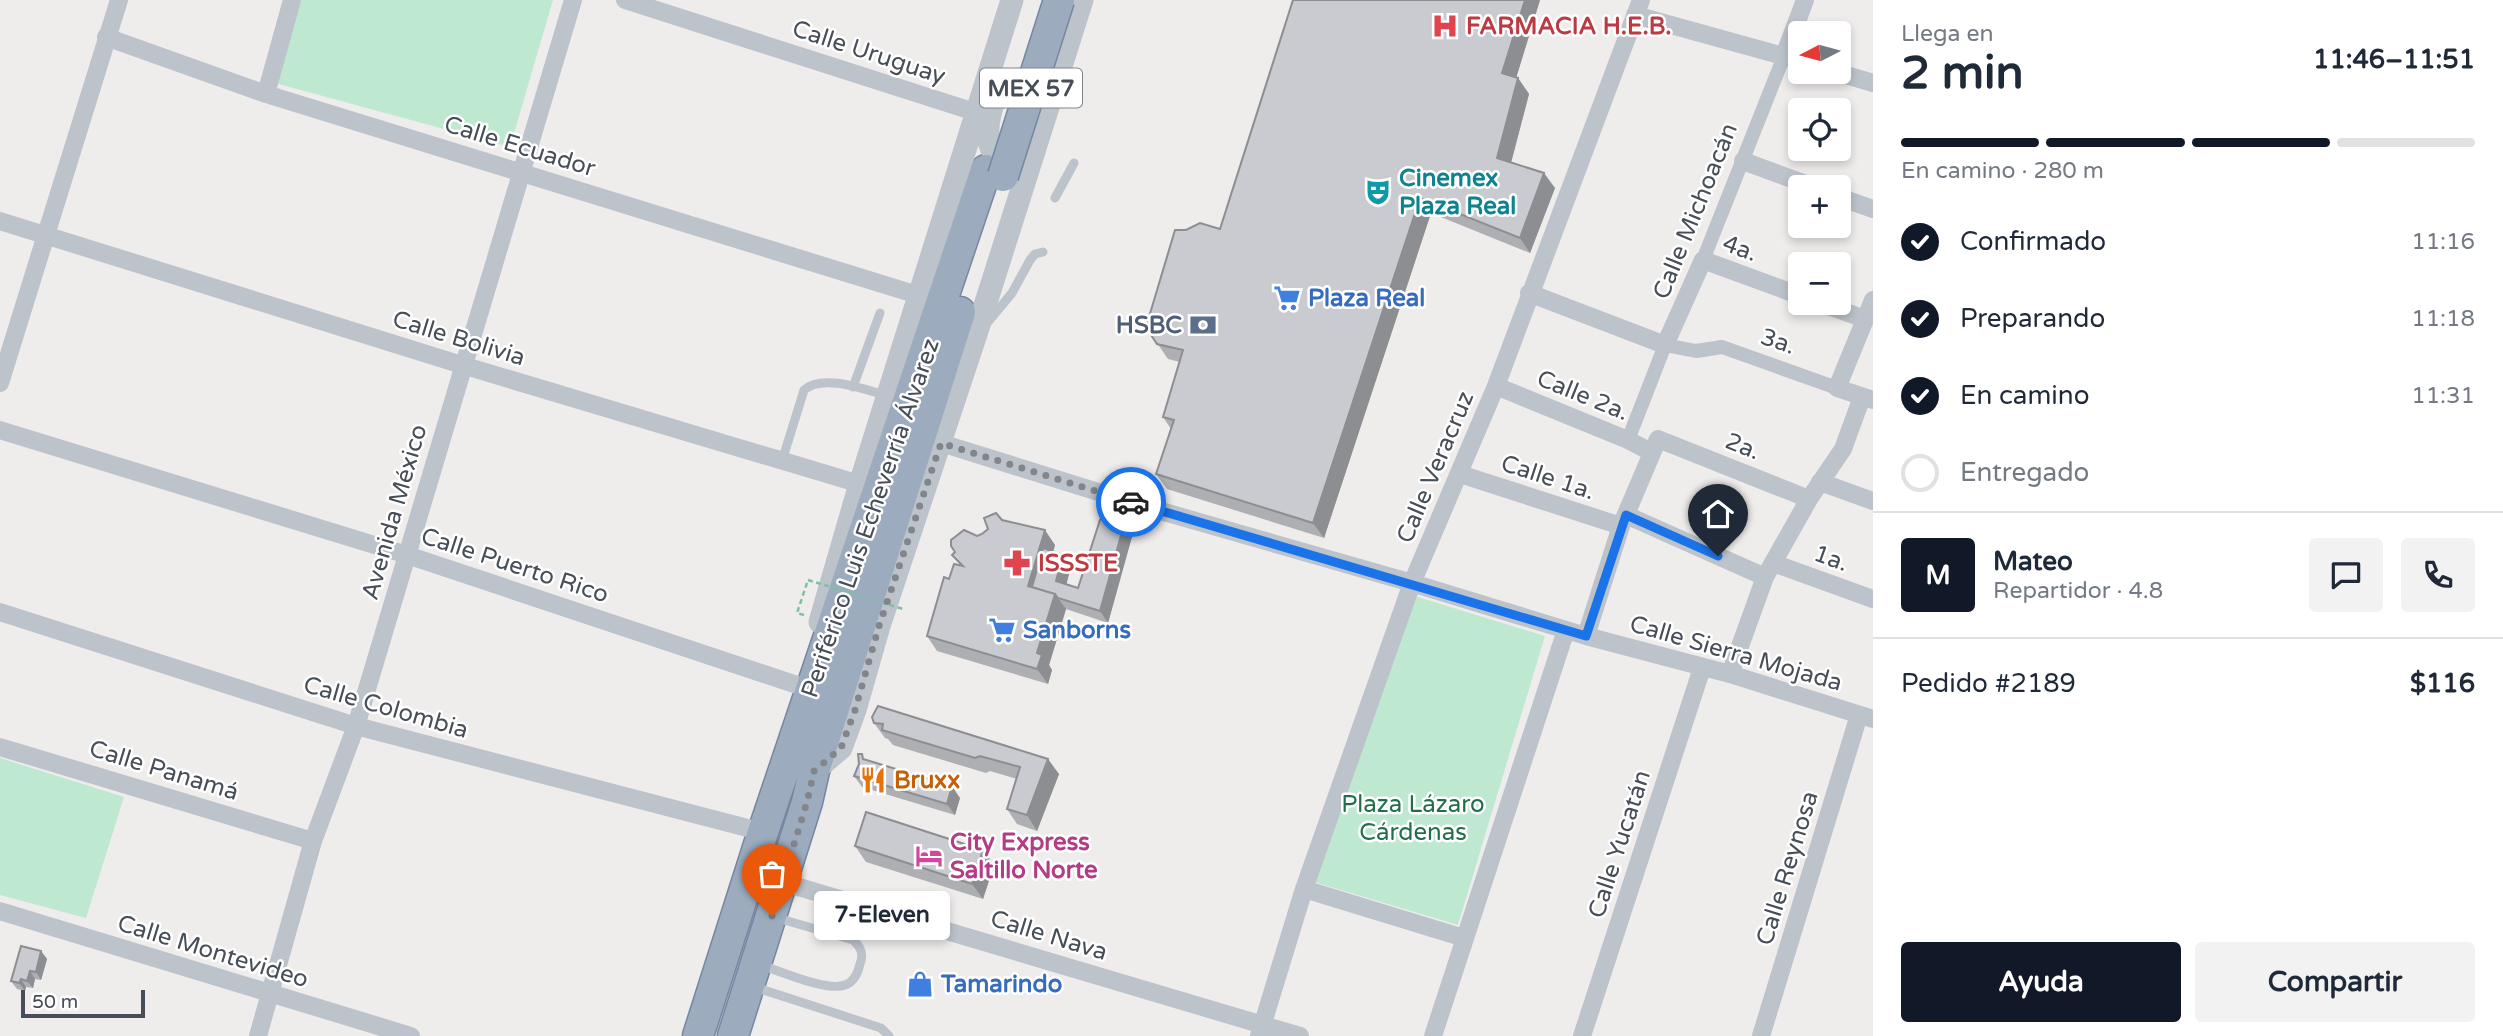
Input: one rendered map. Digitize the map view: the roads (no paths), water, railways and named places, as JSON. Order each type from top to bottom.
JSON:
[{"type":"highway","name":"Periférico Luis Echeverría Álvarez","points":[[698,1036],[763,831],[814,683],[1005,176],[1040,0]]},
{"type":"highway","name":"Periférico Luis Echeverría Álvarez","points":[[733,1036],[807,802],[814,771],[1059,0]]},
{"type":"street","points":[[0,383],[119,0]]},
{"type":"street","points":[[266,94],[292,0]]},
{"type":"street","name":"Avenida México","points":[[258,1036],[313,841],[356,726],[573,0]]},
{"type":"street","name":"Calle Uruguay","points":[[625,0],[978,113]]},
{"type":"street","points":[[814,683],[821,615],[1012,0]]},
{"type":"street","points":[[1005,176],[1011,173],[997,158],[986,136],[987,124],[1024,0]]},
{"type":"street","points":[[1053,92],[1049,77],[1051,53],[1065,0]]},
{"type":"street","points":[[814,771],[841,748],[855,710],[879,626],[976,334],[1005,176],[1053,92],[1082,0]]},
{"type":"street","name":"Calle Michoacán","points":[[1800,21],[1805,0]]},
{"type":"street","points":[[1638,7],[1788,57]]},
{"type":"street","name":"Calle Veracruz","points":[[1261,1030],[1304,889],[1412,583],[1496,386],[1638,7]]},
{"type":"street","name":"Calle Ecuador","points":[[106,37],[266,94],[520,171],[719,236],[921,296]]},
{"type":"street","name":"Calle Michoacán","points":[[1628,440],[1743,161],[1788,66]]},
{"type":"street","points":[[1852,77],[1873,83]]},
{"type":"street","points":[[1743,161],[1788,177]]},
{"type":"street","points":[[1851,201],[1873,209]]},
{"type":"street","name":"Calle Bolivia","points":[[0,221],[462,365],[860,484]]},
{"type":"street","name":"4a.","points":[[1703,260],[1788,291]]},
{"type":"street","points":[[1529,293],[1665,345]]},
{"type":"street","points":[[1838,388],[1873,300]]},
{"type":"street","points":[[1851,314],[1865,319]]},
{"type":"street","name":"3a.","points":[[1665,345],[1696,351],[1722,347],[1868,399]]},
{"type":"street","name":"Calle 2a.","points":[[1496,386],[1628,440],[1655,445]]},
{"type":"street","points":[[1730,674],[1769,570],[1809,499],[1843,449],[1868,399]]},
{"type":"street","name":"Calle Puerto Rico","points":[[0,430],[814,683]]},
{"type":"street","name":"Calle Sierra Mojada","points":[[941,443],[1140,505],[1586,636],[1730,674],[1866,717]]},
{"type":"street","points":[[1586,636],[1623,521],[1655,445]]},
{"type":"street","name":"2a.","points":[[1655,445],[1809,499]]},
{"type":"street","name":"Calle 1a.","points":[[1460,474],[1623,521]]},
{"type":"street","points":[[1820,482],[1873,501]]},
{"type":"street","name":"1a.","points":[[1623,521],[1769,570],[1873,599]]},
{"type":"street","name":"Calle Colombia","points":[[0,612],[356,726],[763,831]]},
{"type":"street","points":[[1433,1036],[1566,630]]},
{"type":"street","name":"Calle Yucatán","points":[[1582,1036],[1702,668]]},
{"type":"street","name":"Calle Reynosa","points":[[1761,1036],[1866,717]]},
{"type":"street","name":"Calle Panamá","points":[[0,747],[313,841]]},
{"type":"street","name":"Calle Nava","points":[[782,883],[1261,1030],[1300,1036]]},
{"type":"street","points":[[1304,889],[1464,938]]},
{"type":"street","name":"Calle Montevideo","points":[[0,911],[411,1036]]},
{"type":"lane","points":[[1055,198],[1074,163]]},
{"type":"lane","points":[[976,334],[1004,304],[1022,278],[1030,260],[1035,254],[1043,252]]},
{"type":"lane","points":[[853,387],[880,313]]},
{"type":"lane","points":[[782,461],[804,390],[817,382],[889,396]]},
{"type":"lane","points":[[753,974],[832,988],[846,985],[855,978],[860,965],[860,946],[853,940],[772,916]]},
{"type":"lane","points":[[753,974],[881,1028],[889,1036]]},
{"type":"place","name":"FARMACIA H.E.B.","points":[[1445,26]]},
{"type":"place","name":"Cinemex Plaza Real","points":[[1378,192]]},
{"type":"place","name":"Plaza Real","points":[[1287,298]]},
{"type":"place","name":"HSBC","points":[[1203,325]]},
{"type":"place","name":"ISSSTE","points":[[1017,563]]},
{"type":"place","name":"Sanborns","points":[[1002,630]]},
{"type":"place","name":"Bruxx","points":[[873,780]]},
{"type":"place","name":"City Express Saltillo Norte","points":[[929,856]]},
{"type":"place","name":"7-Eleven","points":[[772,916]]},
{"type":"place","name":"Tamarindo","points":[[920,984]]},
{"type":"park label","name":"Plaza Lázaro Cárdenas","points":[[1413,818]]}]
